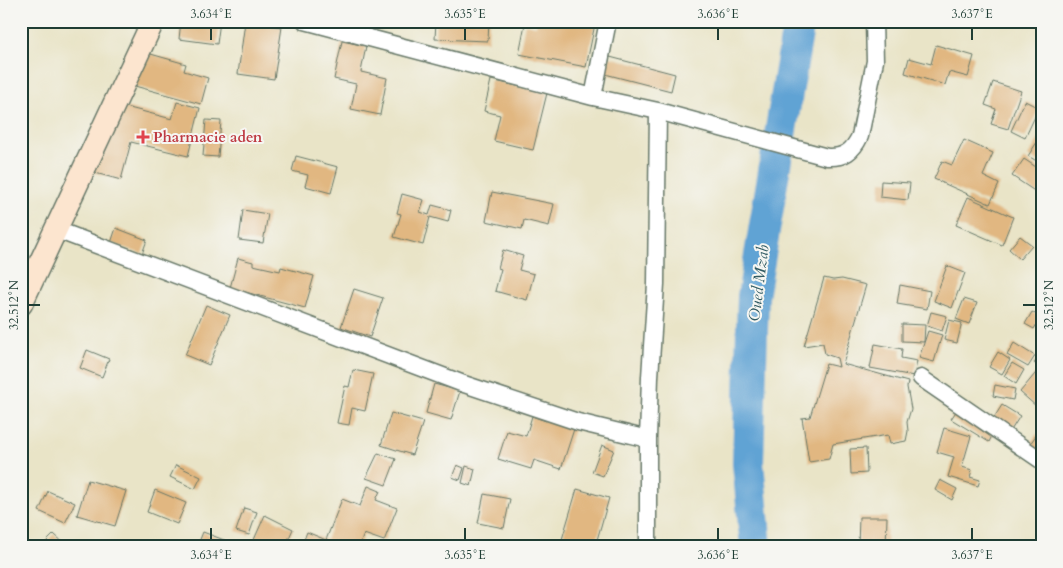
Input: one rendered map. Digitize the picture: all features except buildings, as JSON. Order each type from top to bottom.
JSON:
[{"type":"main road","points":[[21,304],[153,21]]},
{"type":"street","points":[[305,21],[593,97],[658,111],[827,157],[838,158],[847,154],[856,145],[860,136],[875,62],[874,21]]},
{"type":"street","points":[[593,97],[608,21]]},
{"type":"street","points":[[648,547],[648,439],[656,284],[658,111]]},
{"type":"street","points":[[57,230],[461,383],[578,422],[648,439]]},
{"type":"street","points":[[921,378],[1042,461]]},
{"type":"waterway","name":"Oued Mzab","points":[[756,547],[748,463],[753,297],[799,21]]},
{"type":"place","name":"Pharmacie aden","points":[[143,137]]}]
